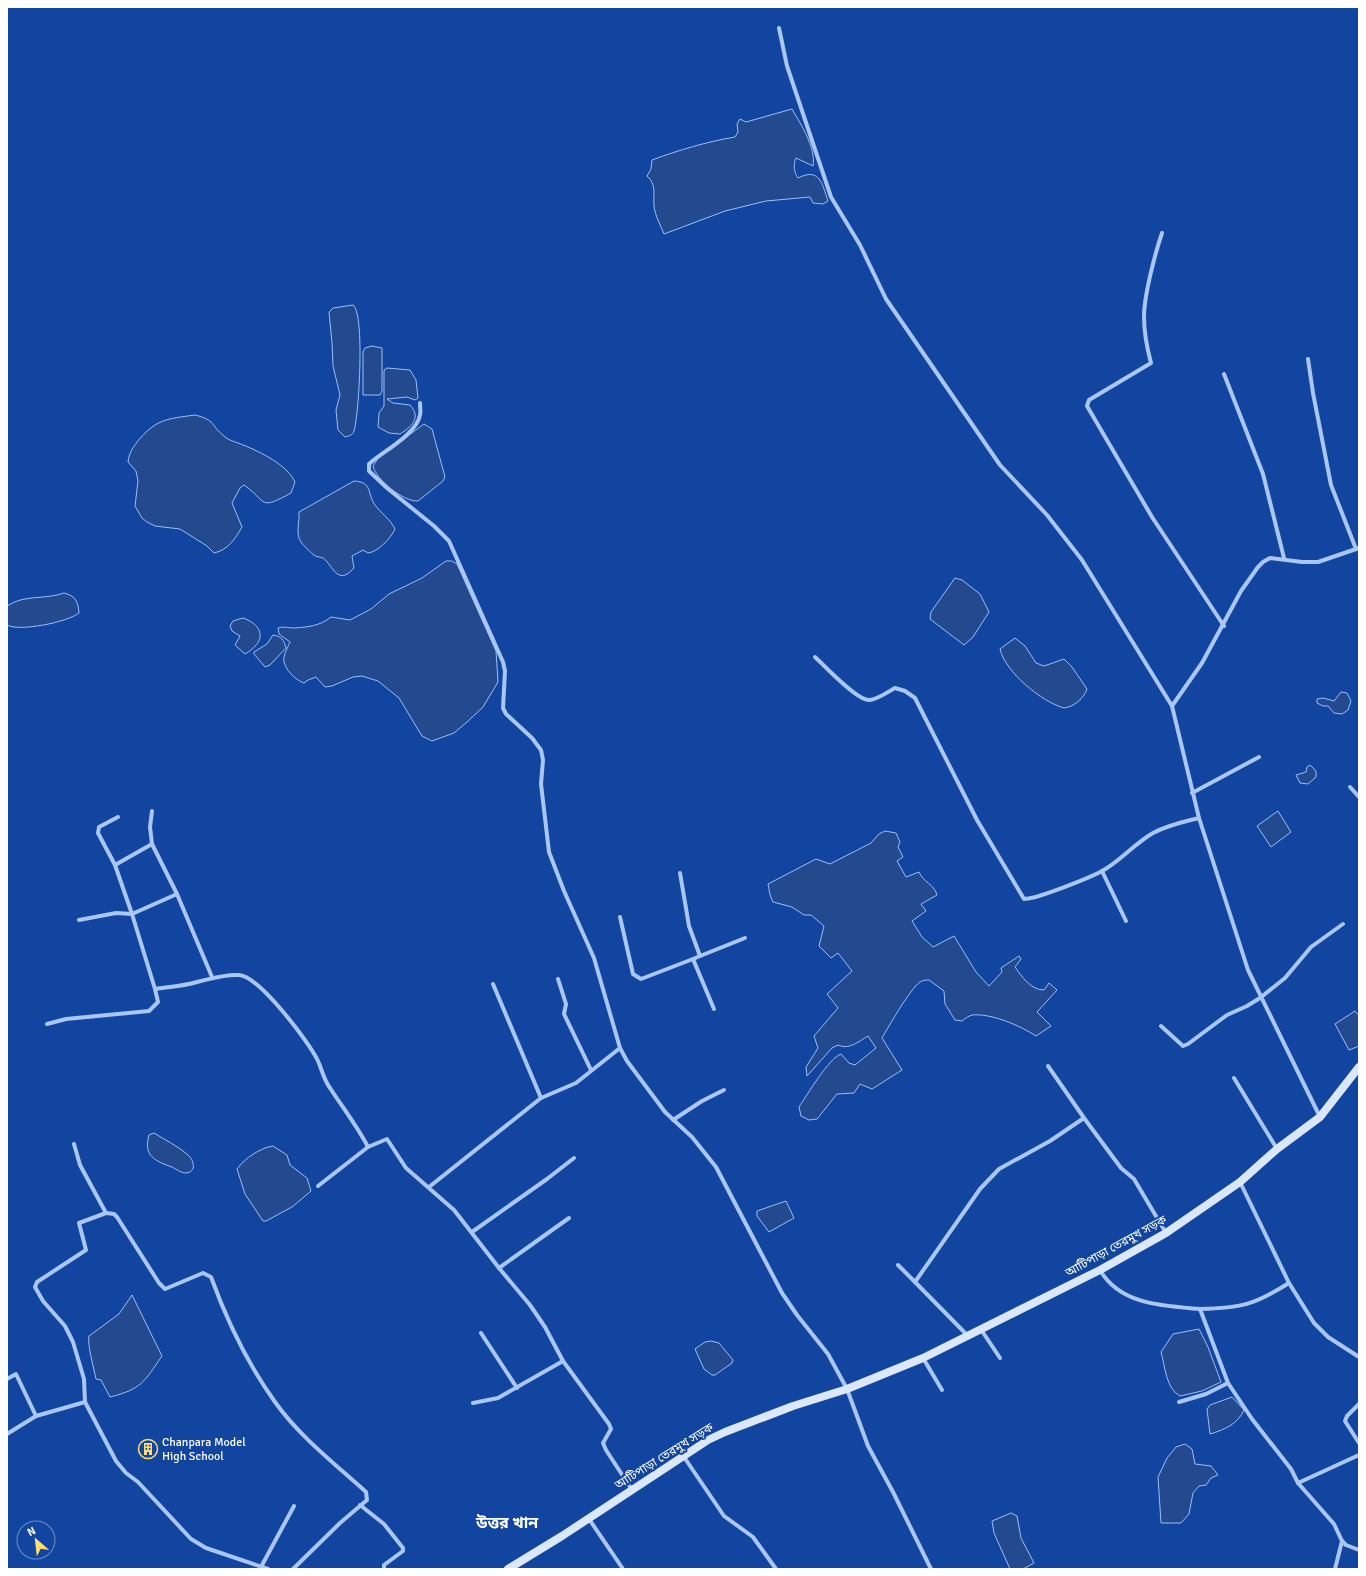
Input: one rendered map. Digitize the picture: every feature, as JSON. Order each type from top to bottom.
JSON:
[{"type":"main road","name":"আটিপাড়া তেরমুখ সড়ক","points":[[508,1569],[589,1519],[684,1456],[725,1432],[793,1406],[847,1389],[923,1358],[982,1331],[1100,1270],[1166,1233],[1240,1182],[1277,1149],[1320,1117],[1359,1067]]},
{"type":"street","points":[[779,28],[786,66],[831,197],[860,245],[886,299],[1000,465],[1047,515],[1082,560],[1172,706],[1199,818],[1248,970],[1260,998],[1320,1117]]},
{"type":"street","points":[[1162,233],[1156,249],[1144,316],[1147,345],[1151,363],[1088,400],[1087,406],[1152,517],[1224,626]]},
{"type":"street","points":[[1172,706],[1202,663],[1224,626],[1241,591],[1258,566],[1270,558],[1284,558],[1302,562],[1318,562],[1358,549],[1331,485],[1312,393],[1308,360]]},
{"type":"street","points":[[1224,374],[1263,474],[1284,558]]},
{"type":"street","points":[[420,403],[420,416],[417,423],[405,436],[369,464],[369,471],[387,488],[438,529],[449,541],[503,662],[505,671],[504,708],[506,714],[532,738],[541,750],[543,760],[541,784],[549,852],[564,891],[594,958],[620,1048],[656,1102],[692,1137],[716,1167],[782,1293],[797,1315],[828,1354],[847,1389],[868,1446],[897,1498],[931,1569]]},
{"type":"street","points":[[815,657],[860,698],[871,700],[895,688],[905,691],[915,698],[974,814],[1024,899],[1041,895],[1102,871],[1137,843],[1154,832],[1171,824],[1199,818]]},
{"type":"street","points":[[1192,792],[1259,758]]},
{"type":"street","points":[[1350,787],[1359,797]]},
{"type":"street","points":[[152,811],[150,827],[152,844],[178,894],[212,977]]},
{"type":"street","points":[[47,1024],[66,1019],[149,1011],[158,1002],[132,914],[115,865],[98,833],[99,826],[118,817]]},
{"type":"street","points":[[115,865],[152,844]]},
{"type":"street","points":[[1102,871],[1126,921]]},
{"type":"street","points":[[680,873],[689,926],[700,956]]},
{"type":"street","points":[[79,920],[116,913],[132,914],[178,894]]},
{"type":"street","points":[[620,917],[634,974],[636,978],[641,979],[745,938]]},
{"type":"street","points":[[1161,1026],[1182,1046],[1188,1044],[1227,1015],[1260,998],[1285,978],[1311,947],[1343,924]]},
{"type":"street","points":[[693,959],[714,1009]]},
{"type":"street","points":[[155,989],[197,982],[212,977],[240,975],[255,983],[280,1008],[300,1033],[318,1061],[321,1073],[329,1088],[354,1122],[368,1147]]},
{"type":"street","points":[[558,979],[566,1004],[564,1014],[591,1070]]},
{"type":"street","points":[[493,984],[541,1098]]},
{"type":"street","points":[[429,1187],[541,1098],[576,1083],[620,1048]]},
{"type":"street","points":[[1048,1066],[1121,1168],[1134,1179],[1166,1233]]},
{"type":"street","points":[[1234,1078],[1277,1149]]},
{"type":"street","points":[[673,1120],[702,1101],[724,1090]]},
{"type":"street","points":[[916,1282],[980,1189],[999,1169],[1050,1141],[1084,1118]]},
{"type":"street","points":[[318,1186],[368,1147],[387,1139],[406,1168],[454,1210],[530,1305],[545,1327],[563,1361],[609,1424],[611,1429],[603,1443],[632,1490]]},
{"type":"street","points":[[74,1144],[80,1165],[106,1213]]},
{"type":"street","points":[[472,1232],[547,1180],[574,1158]]},
{"type":"street","points":[[1240,1182],[1289,1283],[1314,1323],[1323,1332],[1359,1357]]},
{"type":"street","points":[[268,1569],[206,1548],[191,1539],[138,1482],[126,1473],[116,1461],[85,1402],[84,1379],[73,1342],[65,1326],[43,1300],[35,1287],[37,1282],[86,1250],[79,1223],[106,1213],[114,1214],[159,1283],[165,1289],[203,1273],[211,1276],[227,1321],[252,1367],[275,1403],[306,1436],[366,1492],[367,1500],[293,1569]]},
{"type":"street","points":[[499,1268],[569,1218]]},
{"type":"street","points":[[898,1265],[969,1336]]},
{"type":"street","points":[[1100,1270],[1121,1293],[1148,1303],[1163,1306],[1233,1308],[1264,1299],[1289,1283]]},
{"type":"street","points":[[1200,1308],[1228,1383],[1252,1419],[1291,1469],[1298,1483],[1334,1524],[1342,1541],[1346,1546],[1359,1550]]},
{"type":"street","points":[[982,1331],[1000,1358]]},
{"type":"street","points":[[481,1333],[517,1388]]},
{"type":"street","points":[[923,1358],[942,1390]]},
{"type":"street","points":[[473,1403],[498,1398],[563,1361]]},
{"type":"street","points":[[7,1379],[16,1374],[36,1416]]},
{"type":"street","points":[[1179,1402],[1206,1394],[1228,1383]]},
{"type":"street","points":[[7,1434],[36,1416],[85,1402]]},
{"type":"street","points":[[1359,1404],[1345,1421],[1359,1443]]},
{"type":"street","points":[[1298,1483],[1359,1455]]},
{"type":"street","points":[[684,1456],[724,1516],[753,1537],[776,1569]]},
{"type":"street","points":[[360,1505],[384,1524],[404,1548],[403,1551],[384,1565],[384,1569]]},
{"type":"street","points":[[261,1567],[294,1506]]},
{"type":"street","points":[[589,1519],[623,1569]]},
{"type":"street","points":[[1335,1569],[1342,1541]]},
{"type":"water","points":[[792,109],[807,136],[813,159],[813,166],[796,158],[794,168],[798,178],[805,175],[816,176],[822,183],[828,201],[823,204],[813,203],[810,197],[766,201],[725,211],[664,234],[654,206],[653,186],[647,176],[651,169],[652,160],[714,141],[735,137],[738,132],[737,124],[740,119],[746,122]]},
{"type":"water","points":[[353,305],[357,312],[360,344],[358,406],[354,431],[349,436],[345,437],[338,430],[336,410],[340,395],[333,366],[329,312],[333,308]]},
{"type":"water","points":[[372,346],[382,348],[382,391],[380,395],[363,395],[363,352],[365,348]]},
{"type":"water","points":[[387,368],[410,370],[416,380],[418,398],[415,400],[407,397],[387,399],[393,403],[410,405],[415,414],[414,422],[400,434],[389,433],[378,427],[379,413],[384,406],[384,370]]},
{"type":"water","points":[[195,415],[210,421],[226,438],[258,451],[273,460],[286,470],[295,482],[291,493],[268,503],[261,500],[244,485],[240,488],[232,503],[242,527],[234,540],[227,547],[214,553],[207,546],[180,529],[155,526],[142,518],[135,506],[138,481],[136,471],[128,462],[130,454],[137,442],[156,424],[169,419]]},
{"type":"water","points":[[424,424],[432,429],[445,477],[443,481],[418,501],[405,498],[391,489],[379,478],[373,466],[379,457]]},
{"type":"water","points":[[354,481],[360,482],[367,486],[375,505],[391,522],[395,529],[387,540],[376,550],[368,553],[363,550],[352,556],[354,568],[348,573],[339,575],[327,561],[313,554],[302,543],[298,535],[299,512]]},
{"type":"water","points":[[446,561],[452,561],[457,564],[496,651],[498,682],[483,707],[454,733],[432,741],[422,736],[399,698],[378,681],[362,676],[353,677],[332,686],[325,687],[316,677],[304,683],[293,676],[287,669],[284,657],[290,642],[279,634],[278,628],[314,626],[331,617],[350,620],[371,609],[389,594],[422,578]]},
{"type":"water","points":[[955,578],[962,580],[980,594],[989,612],[973,637],[964,645],[930,619],[931,612]]},
{"type":"water","points":[[64,593],[76,600],[79,613],[55,623],[32,627],[13,627],[7,625],[7,606],[14,602],[28,598]]},
{"type":"water","points":[[243,618],[256,625],[260,634],[257,644],[245,654],[235,645],[240,636],[232,631],[230,626],[233,621]]},
{"type":"water","points":[[273,635],[282,639],[286,648],[270,665],[265,667],[254,652],[267,644]]},
{"type":"water","points":[[1015,638],[1025,646],[1036,663],[1044,666],[1064,659],[1072,667],[1087,689],[1081,699],[1075,704],[1064,708],[1055,705],[1035,693],[1026,685],[1009,667],[1003,658],[1000,649]]},
{"type":"water","points":[[1341,692],[1347,693],[1351,701],[1348,710],[1342,714],[1334,713],[1328,706],[1323,706],[1317,703],[1317,699],[1323,698],[1334,701]]},
{"type":"water","points":[[1310,765],[1316,771],[1316,777],[1308,784],[1300,783],[1296,775],[1306,772],[1307,767]]},
{"type":"water","points":[[1278,811],[1291,832],[1271,847],[1257,826]]},
{"type":"water","points":[[885,831],[896,833],[900,842],[898,847],[903,857],[897,861],[906,877],[919,872],[936,891],[937,895],[921,904],[926,911],[912,921],[922,937],[933,947],[954,936],[976,972],[989,986],[1002,972],[1001,968],[1019,956],[1021,959],[1015,967],[1027,982],[1035,988],[1044,990],[1049,983],[1057,990],[1037,1012],[1051,1026],[1036,1036],[1014,1024],[988,1016],[972,1015],[962,1021],[955,1020],[945,1004],[944,991],[929,980],[922,981],[905,1000],[882,1038],[902,1070],[872,1089],[860,1084],[854,1093],[837,1094],[817,1119],[809,1120],[801,1116],[799,1107],[830,1062],[841,1054],[849,1063],[855,1065],[876,1048],[868,1036],[850,1046],[846,1047],[838,1045],[832,1048],[807,1076],[806,1067],[818,1048],[814,1036],[838,1008],[827,994],[852,971],[838,953],[831,958],[819,946],[824,926],[811,915],[804,915],[792,907],[773,902],[768,884],[816,859],[830,864],[871,843],[879,834]]},
{"type":"water","points":[[1355,1011],[1359,1016],[1359,1046],[1349,1050],[1335,1024]]},
{"type":"water","points":[[154,1133],[188,1155],[193,1163],[192,1170],[186,1173],[182,1172],[152,1157],[149,1153],[148,1142],[149,1135]]},
{"type":"water","points":[[273,1146],[287,1155],[290,1165],[307,1178],[311,1191],[292,1207],[266,1221],[263,1221],[245,1194],[237,1169],[253,1154]]},
{"type":"water","points":[[786,1201],[794,1218],[769,1232],[757,1216],[757,1211]]},
{"type":"water","points":[[132,1295],[162,1356],[146,1378],[136,1387],[129,1391],[110,1397],[101,1380],[96,1379],[90,1350],[89,1336],[119,1314]]},
{"type":"water","points":[[1199,1329],[1208,1347],[1221,1382],[1202,1391],[1180,1396],[1175,1393],[1169,1383],[1161,1352],[1173,1334]]},
{"type":"water","points":[[711,1341],[719,1343],[733,1360],[732,1363],[715,1375],[712,1375],[704,1369],[695,1349],[705,1342]]},
{"type":"water","points":[[1232,1397],[1244,1410],[1238,1419],[1230,1426],[1210,1434],[1207,1409],[1210,1405]]},
{"type":"water","points":[[1185,1444],[1192,1449],[1195,1464],[1211,1466],[1218,1475],[1211,1478],[1206,1485],[1199,1486],[1193,1493],[1189,1514],[1181,1523],[1161,1523],[1158,1477],[1167,1458],[1176,1447]]},
{"type":"water","points":[[1011,1513],[1017,1516],[1021,1538],[1034,1563],[1023,1569],[1010,1569],[994,1533],[992,1521]]},
{"type":"place","name":"Chanpara Model High School","points":[[148,1449]]},
{"type":"district","name":"উত্তর খান","points":[[507,1522]]}]
